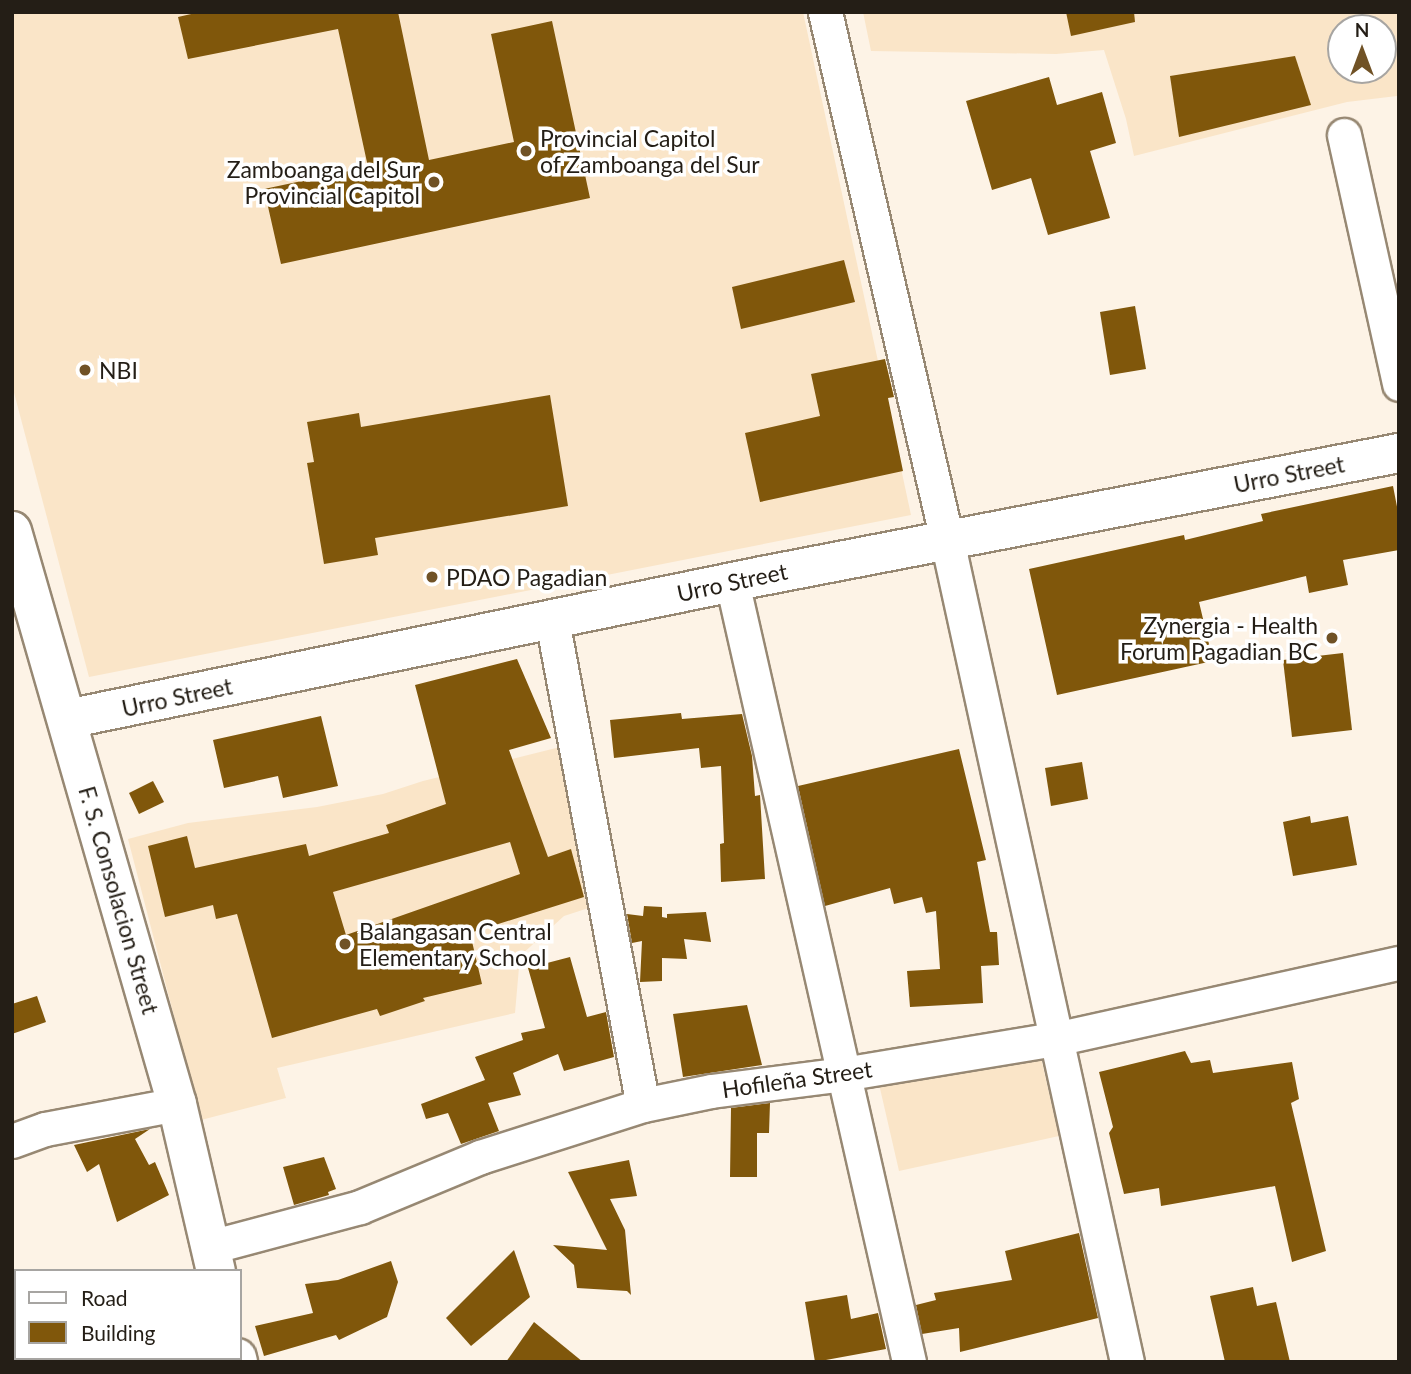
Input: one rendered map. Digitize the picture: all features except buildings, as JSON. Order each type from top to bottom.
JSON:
[{"type":"street","points":[[825,12],[947,540],[1127,1362]]},
{"type":"street","points":[[1344,135],[1399,384]]},
{"type":"street","name":"Urro Street","points":[[67,719],[732,582],[1399,453]]},
{"type":"street","name":"F. S. Consolacion Street","points":[[12,531],[177,1104],[213,1259]]},
{"type":"street","points":[[732,582],[909,1362]]},
{"type":"street","points":[[552,620],[643,1105]]},
{"type":"street","name":"Hofileña Street","points":[[213,1259],[360,1207],[480,1157],[643,1105],[711,1091],[843,1074],[1055,1039],[1399,962]]},
{"type":"street","points":[[12,1141],[45,1129],[177,1104]]},
{"type":"shaded area","points":[[12,12],[803,12],[911,515],[89,677],[12,385]]},
{"type":"shaded area","points":[[863,12],[1399,12],[1397,96],[1347,102],[1134,156],[1126,119],[1104,50],[1056,54],[871,51]]},
{"type":"shaded area","name":"Balangasan Central Elementary School","points":[[568,745],[604,903],[564,916],[520,956],[515,1013],[277,1068],[286,1098],[201,1120],[128,839],[188,823],[317,807],[383,794],[423,781]]},
{"type":"shaded area","points":[[1040,1054],[1059,1136],[899,1171],[879,1084]]},
{"type":"place","name":"Provincial Capitol of Zamboanga del Sur","points":[[526,151]]},
{"type":"place","name":"Zamboanga del Sur Provincial Capitol","points":[[434,182]]},
{"type":"place","name":"NBI","points":[[85,370]]},
{"type":"place","name":"PDAO Pagadian","points":[[432,577]]},
{"type":"place","name":"Zynergia - Health Forum Pagadian BC","points":[[1332,638]]},
{"type":"place","name":"Balangasan Central Elementary School","points":[[345,944]]}]
